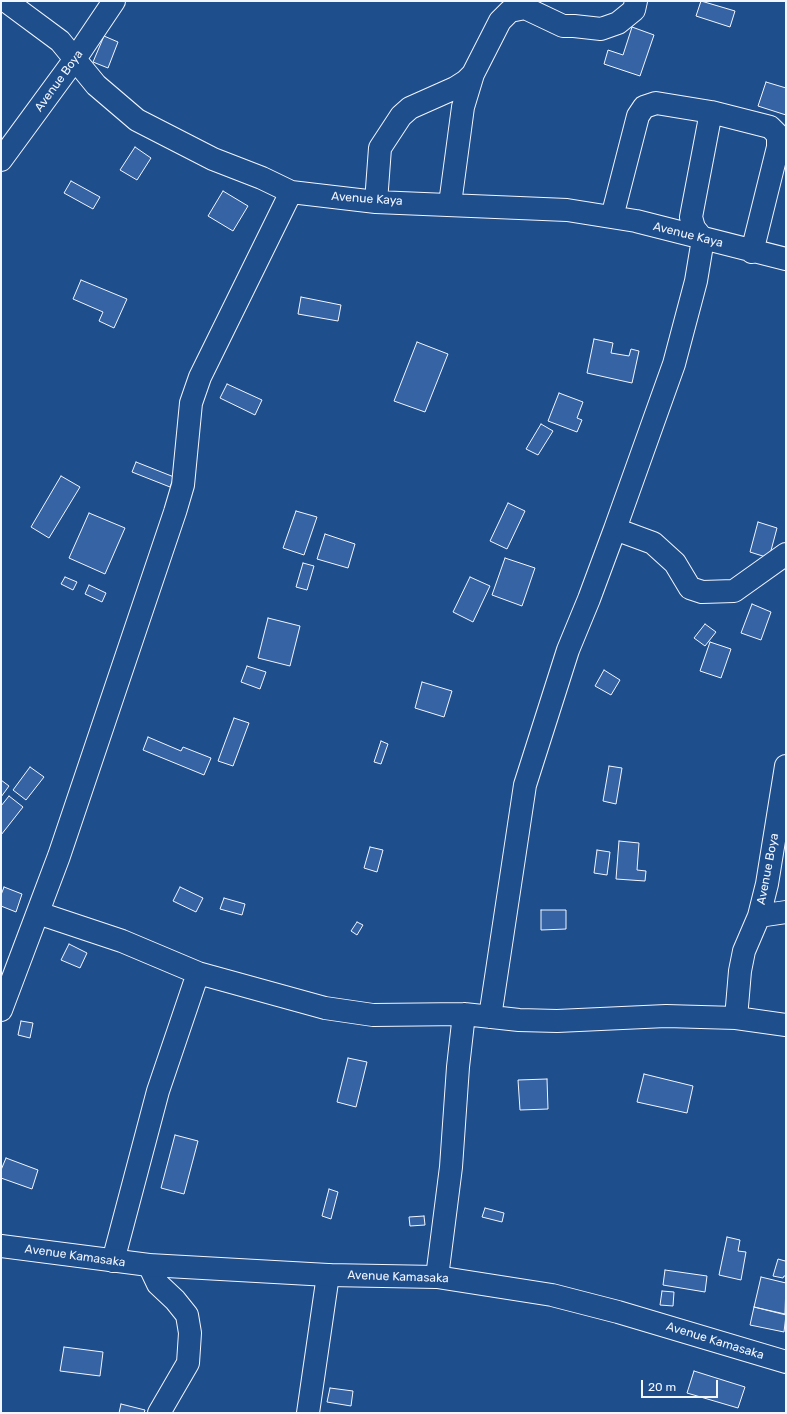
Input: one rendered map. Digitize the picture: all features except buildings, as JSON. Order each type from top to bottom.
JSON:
[{"type":"street","name":"Avenue Kaya","points":[[6,1],[60,41],[96,85],[137,120],[213,159],[262,178],[291,192],[376,202],[567,210],[612,217],[786,259]]},
{"type":"street","name":"Avenue Boya","points":[[1,160],[75,59],[114,1]]},
{"type":"street","points":[[450,204],[463,107],[473,74],[500,21],[510,11],[525,8],[563,26],[601,29],[618,23],[634,10],[636,1]]},
{"type":"street","points":[[376,202],[380,148],[401,116],[410,108],[455,88],[473,74]]},
{"type":"street","points":[[612,217],[638,116],[644,107],[656,103],[711,112],[770,127],[778,135],[778,147],[752,252]]},
{"type":"street","points":[[490,1017],[525,785],[568,650],[674,364],[696,281],[703,239],[694,228],[691,217],[711,112]]},
{"type":"street","points":[[1,1010],[59,856],[175,512],[183,485],[192,403],[200,377],[291,192]]},
{"type":"street","points":[[696,281],[728,245]]},
{"type":"street","points":[[614,529],[653,543],[675,562],[690,588],[702,592],[734,590],[786,554]]},
{"type":"street","name":"Avenue Boya","points":[[736,1018],[740,971],[744,951],[759,916],[767,884],[786,766]]},
{"type":"street","points":[[759,916],[786,912]]},
{"type":"street","points":[[38,913],[122,941],[198,973],[325,1008],[373,1015],[464,1014],[519,1020],[557,1021],[666,1016],[736,1018],[786,1025]]},
{"type":"street","points":[[113,1261],[158,1091],[198,973]]},
{"type":"street","points":[[437,1277],[451,1167],[458,1067],[464,1014]]},
{"type":"street","name":"Avenue Kamasaka","points":[[1,1246],[149,1265],[328,1275],[437,1277],[552,1295],[654,1322],[786,1362]]},
{"type":"street","points":[[149,1265],[158,1284],[175,1300],[187,1315],[190,1333],[188,1362],[159,1413]]},
{"type":"street","points":[[308,1413],[328,1275]]}]
